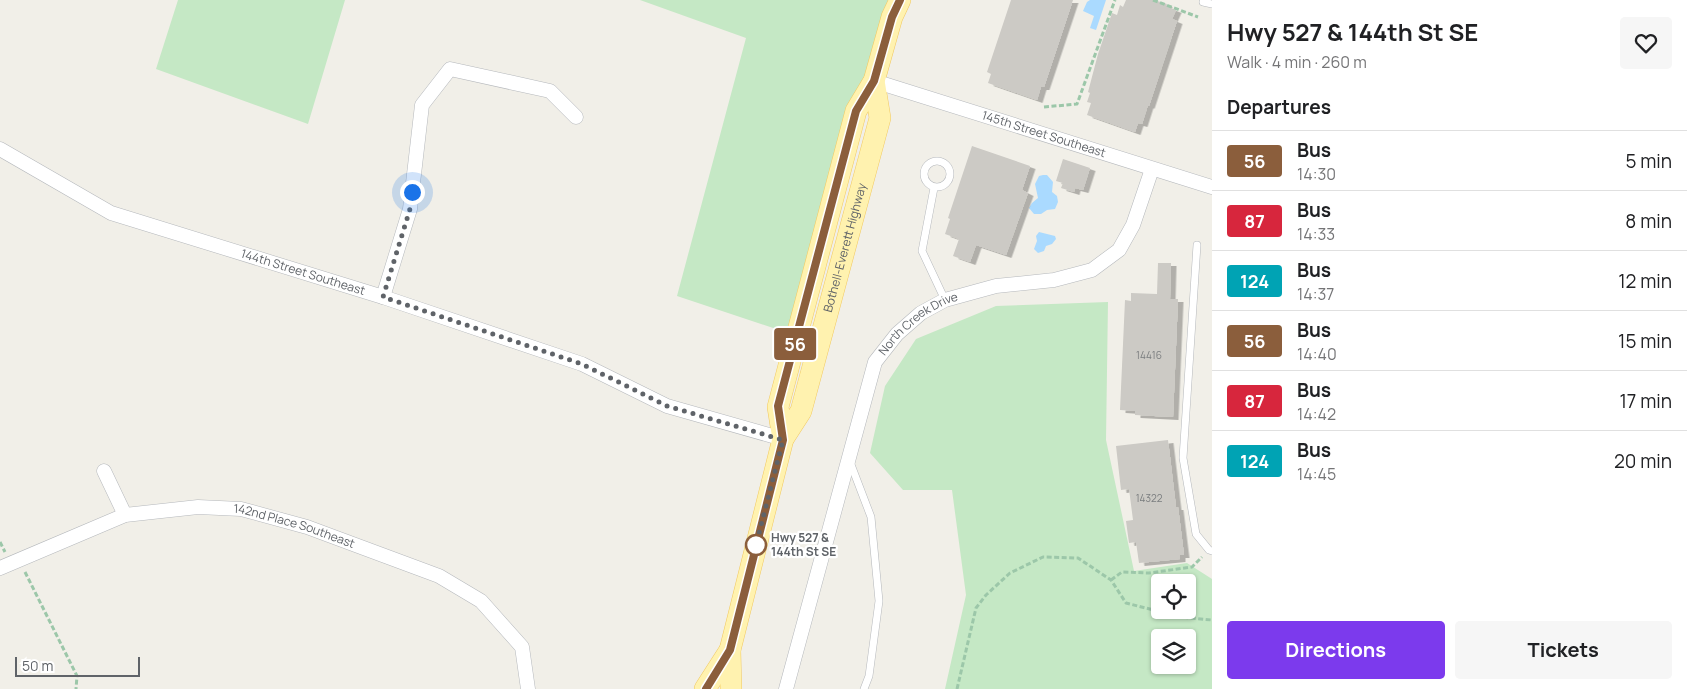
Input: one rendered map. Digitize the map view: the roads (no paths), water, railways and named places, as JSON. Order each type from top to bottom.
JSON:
[{"type":"main road","name":"Bothell-Everett Highway","points":[[731,689],[730,650],[783,440],[778,406],[856,111],[874,81],[892,17],[900,0]]},
{"type":"main road","name":"Bothell-Everett Highway","points":[[706,689],[730,650]]},
{"type":"street","points":[[383,297],[410,209],[422,104],[450,69],[550,91],[576,117]]},
{"type":"street","name":"145th Street Southeast","points":[[874,81],[1152,170],[1212,187]]},
{"type":"street","name":"144th Street Southeast","points":[[0,149],[111,213],[383,297],[582,364],[667,406],[783,440]]},
{"type":"street","name":"North Creek Drive","points":[[786,689],[875,362],[897,334],[915,318],[945,300],[996,286],[1054,280],[1092,270],[1119,250],[1133,225],[1152,170]]},
{"type":"street","points":[[104,470],[125,515]]},
{"type":"street","name":"142nd Place Southeast","points":[[0,568],[125,515],[198,507],[241,509],[307,527],[438,576],[481,601],[522,646],[528,689]]},
{"type":"lane","points":[[1203,2],[1212,4]]},
{"type":"lane","points":[[934,188],[922,251],[945,300]]},
{"type":"lane","points":[[1197,245],[1183,458],[1196,534],[1211,551]]},
{"type":"lane","points":[[848,458],[871,518],[879,601],[869,676],[864,689]]},
{"type":"water","points":[[1090,0],[1106,0],[1096,30],[1090,28],[1094,16],[1083,11]]},
{"type":"water","points":[[1047,175],[1053,182],[1052,192],[1057,196],[1058,202],[1055,209],[1047,210],[1041,214],[1034,214],[1029,208],[1038,198],[1035,184],[1039,176]]},
{"type":"water","points":[[1039,232],[1055,236],[1056,239],[1052,244],[1046,246],[1044,251],[1038,253],[1034,249],[1037,241],[1036,236]]},
{"type":"place","name":"Hwy 527 & 144th St SE","points":[[756,545]]}]
